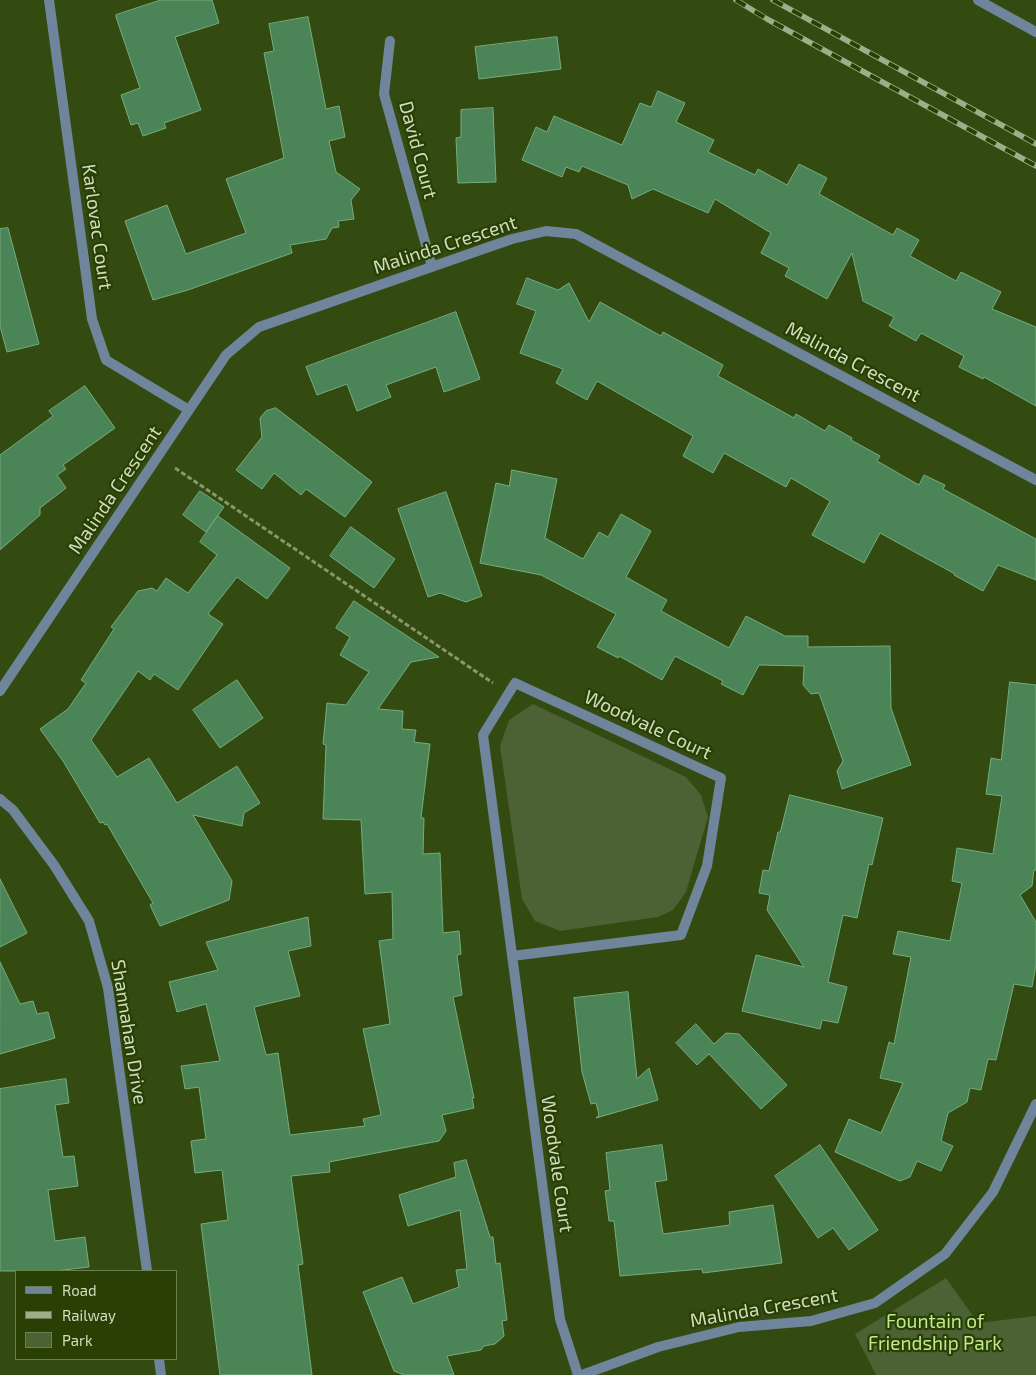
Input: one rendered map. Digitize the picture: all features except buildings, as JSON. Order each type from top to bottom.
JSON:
[{"type":"street","name":"Karlovac Court","points":[[49,0],[92,319],[106,360],[189,410]]},
{"type":"street","points":[[978,0],[1036,32]]},
{"type":"street","name":"David Court","points":[[390,41],[384,94],[432,267]]},
{"type":"street","name":"Malinda Crescent","points":[[0,691],[226,355],[259,327],[512,239],[546,231],[576,234],[1036,480]]},
{"type":"street","name":"Woodvale Court","points":[[512,956],[681,935],[707,866],[721,778],[516,683],[483,735],[512,956],[560,1319],[580,1375]]},
{"type":"street","name":"Shannahan Drive","points":[[0,799],[13,810],[54,864],[89,921],[108,988],[147,1270]]},
{"type":"street","name":"Malinda Crescent","points":[[580,1375],[667,1344],[740,1327],[811,1322],[875,1303],[945,1254],[993,1192],[1036,1104]]},
{"type":"street","points":[[158,1360],[161,1375]]},
{"type":"path","points":[[158,456],[509,694]]},
{"type":"green space","points":[[533,704],[686,777],[701,795],[708,817],[686,892],[673,910],[658,917],[560,931],[535,921],[522,899],[500,746],[509,720]]},
{"type":"green space","name":"Fountain of Friendship Park","points":[[946,1278],[978,1323],[1036,1316],[1036,1375],[876,1375],[855,1334]]},
{"type":"railway","points":[[736,0],[767,19],[1036,166]]},
{"type":"railway","points":[[773,0],[1036,144]]}]
